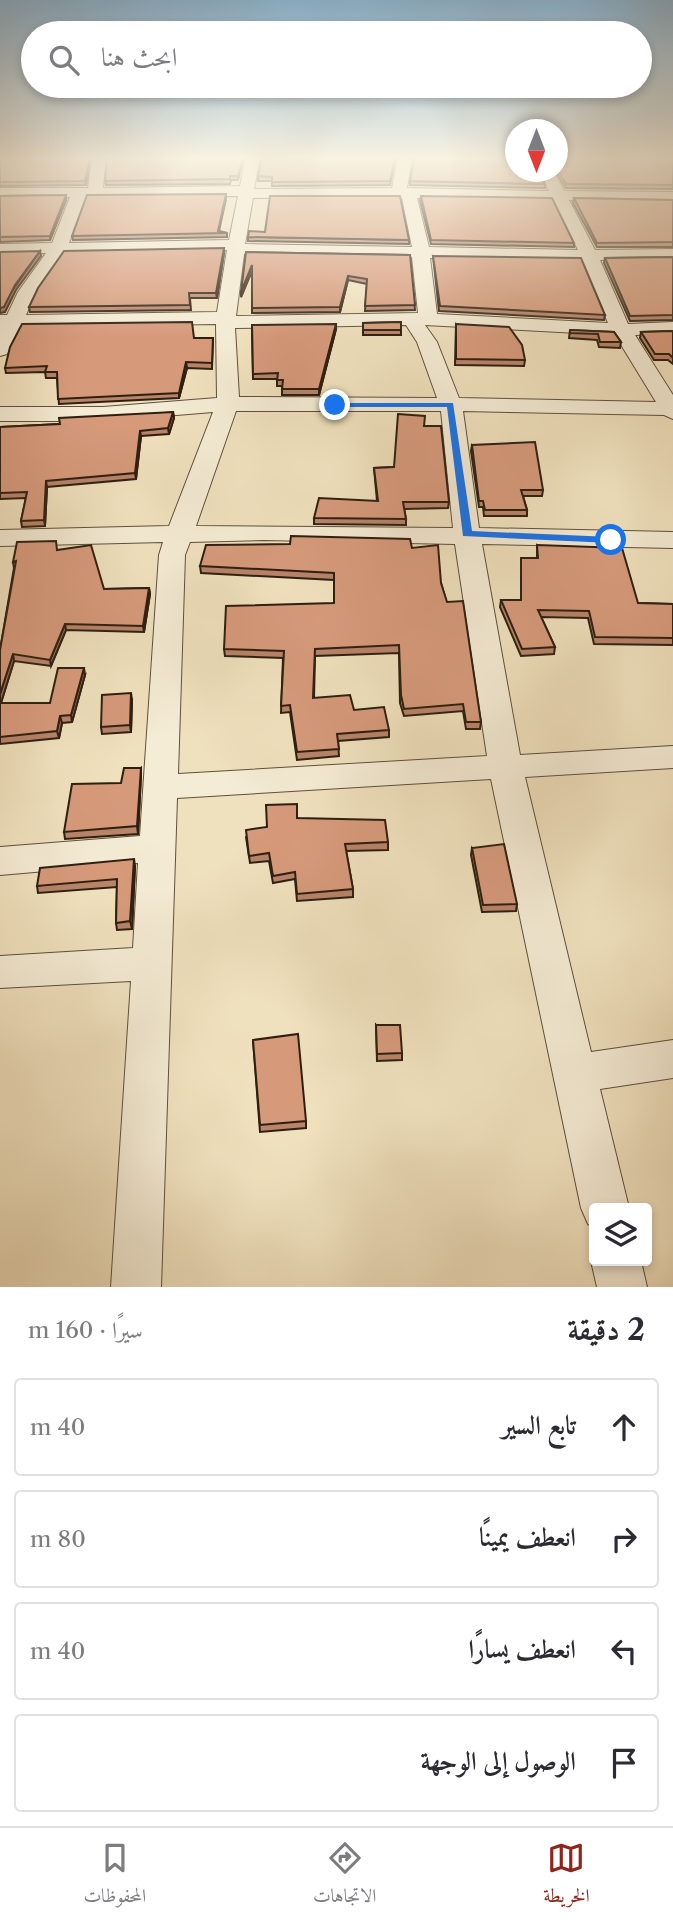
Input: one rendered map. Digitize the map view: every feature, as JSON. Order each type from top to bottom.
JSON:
[{"type":"street","points":[[0,350],[6,321],[58,248],[74,217]]},
{"type":"street","points":[[136,1287],[172,555],[228,404],[230,384],[226,320],[242,217]]},
{"type":"street","points":[[413,217],[418,229],[426,282],[420,319],[450,405],[467,534],[505,765],[604,1203]]},
{"type":"street","points":[[568,217],[589,255],[613,316],[673,410]]},
{"type":"street","points":[[0,249],[237,247],[589,255],[673,254]]},
{"type":"street","points":[[6,321],[420,319],[623,330],[673,328]]},
{"type":"street","points":[[0,414],[103,414],[228,404],[673,410]]},
{"type":"street","points":[[0,538],[181,534],[467,534],[589,540],[673,540]]},
{"type":"street","points":[[162,787],[673,757]]},
{"type":"street","points":[[0,861],[159,848]]},
{"type":"street","points":[[0,972],[153,963]]},
{"type":"street","points":[[576,1073],[673,1059]]},
{"type":"street","points":[[618,1266],[622,1287]]},
{"type":"building","points":[[0,217],[57,217],[50,236],[0,237]]},
{"type":"building","points":[[79,217],[221,217],[218,231],[227,233],[72,236]]},
{"type":"building","points":[[267,217],[404,217],[409,240],[248,237],[249,231],[265,232]]},
{"type":"building","points":[[426,217],[561,217],[574,243],[431,240]]},
{"type":"building","points":[[584,217],[673,217],[673,242],[597,243]]},
{"type":"building","points":[[224,248],[216,293],[189,293],[190,305],[29,307],[38,288],[64,251]]},
{"type":"building","points":[[40,251],[15,285],[4,307],[0,308],[0,252]]},
{"type":"building","points":[[246,252],[410,255],[415,305],[365,306],[367,279],[348,276],[340,307],[252,308],[252,265],[241,292]]},
{"type":"building","points":[[433,256],[581,258],[605,315],[440,306]]},
{"type":"building","points":[[673,257],[673,315],[630,316],[605,258]]},
{"type":"building","points":[[192,322],[194,338],[213,338],[212,363],[186,362],[179,393],[58,399],[57,372],[45,372],[47,366],[5,368],[10,347],[22,324]]},
{"type":"building","points":[[401,322],[401,330],[363,330],[363,323]]},
{"type":"building","points":[[336,324],[319,389],[282,389],[283,380],[277,380],[278,373],[253,374],[252,325]]},
{"type":"building","points":[[456,324],[509,327],[522,345],[525,360],[456,359]]},
{"type":"building","points":[[570,330],[614,332],[621,342],[600,342],[598,334],[570,333]]},
{"type":"building","points":[[673,331],[673,358],[669,354],[655,354],[641,332]]},
{"type":"building","points":[[173,412],[168,428],[140,431],[135,473],[46,481],[44,520],[21,521],[27,492],[0,493],[0,427],[60,424],[59,418]]},
{"type":"building","points":[[398,414],[425,416],[424,426],[441,426],[449,502],[403,502],[406,519],[314,518],[319,498],[378,501],[374,468],[394,467]]},
{"type":"building","points":[[535,442],[543,490],[521,490],[527,510],[485,510],[483,501],[479,501],[472,445]]},
{"type":"building","points":[[291,536],[410,539],[412,548],[438,545],[441,583],[447,602],[463,601],[481,722],[466,722],[463,704],[404,709],[399,645],[315,649],[313,698],[350,695],[354,710],[384,707],[389,730],[337,734],[339,749],[297,752],[290,705],[281,706],[284,651],[224,649],[226,606],[334,603],[334,573],[200,566],[206,545],[290,544]]},
{"type":"building","points":[[56,541],[57,550],[91,545],[104,589],[149,588],[143,626],[65,624],[50,660],[13,654],[0,694],[0,650],[17,542]]},
{"type":"building","points":[[537,545],[622,548],[638,603],[673,604],[673,638],[595,637],[589,611],[538,610],[555,647],[522,649],[501,600],[521,600],[521,558],[538,558]]},
{"type":"building","points":[[58,668],[84,668],[71,715],[60,716],[57,731],[0,737],[0,703],[50,703]]},
{"type":"building","points":[[131,693],[130,725],[101,727],[102,695]]},
{"type":"building","points":[[124,768],[141,768],[137,826],[64,832],[72,784],[121,783]]},
{"type":"building","points":[[297,804],[297,818],[385,820],[388,842],[345,844],[353,889],[297,894],[295,872],[273,876],[269,853],[249,856],[246,830],[267,827],[266,805]]},
{"type":"building","points":[[504,844],[517,904],[483,905],[472,848]]},
{"type":"building","points":[[134,859],[130,921],[116,923],[117,879],[37,886],[40,868]]},
{"type":"building","points":[[376,1025],[400,1025],[402,1053],[377,1054]]},
{"type":"building","points":[[298,1034],[306,1121],[260,1125],[253,1040]]},
{"type":"route","points":[[335,405],[450,405],[467,534],[611,540]]}]
